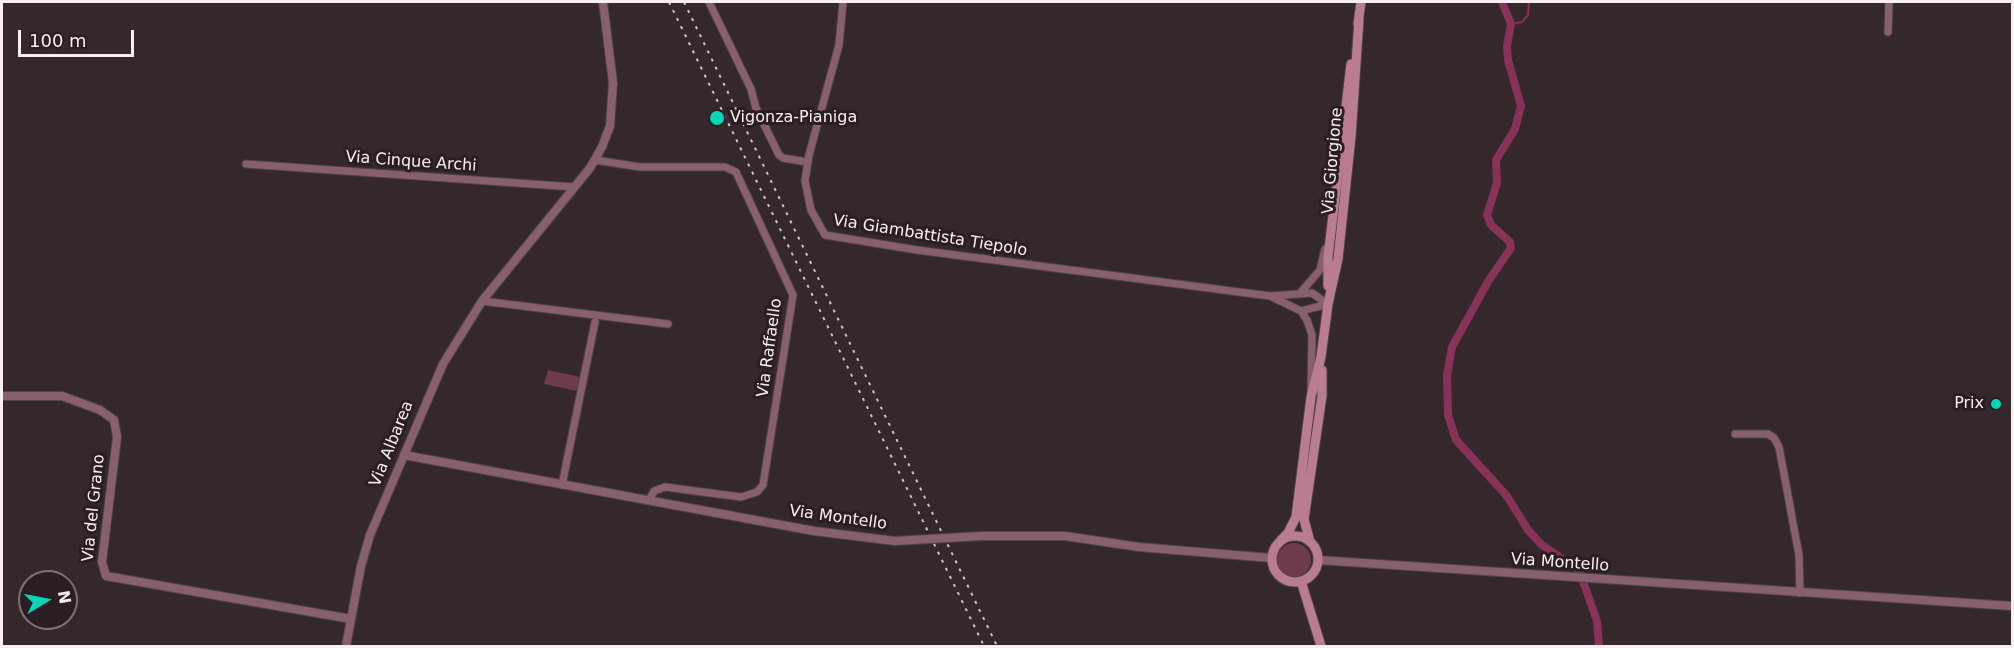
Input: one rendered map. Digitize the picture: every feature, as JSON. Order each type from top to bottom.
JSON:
[{"type":"main road","name":"Via Giorgione","points":[[1328,303],[1328,257],[1361,2]]},
{"type":"main road","name":"Via Giorgione","points":[[1281,540],[1288,533],[1296,517],[1311,397],[1321,357],[1342,228],[1359,19]]},
{"type":"main road","name":"Via Giorgione","points":[[1310,542],[1304,519],[1322,396],[1321,357]]},
{"type":"main road","points":[[1298,536],[1310,542],[1317,552],[1318,560],[1313,573],[1301,581],[1291,582],[1282,579],[1275,572],[1271,558],[1275,546],[1281,540],[1298,536]]},
{"type":"main road","points":[[1301,581],[1321,646]]},
{"type":"street","name":"Via Albarea","points":[[346,646],[370,535],[443,364],[482,302],[595,160],[610,126],[611,52],[603,2]]},
{"type":"street","points":[[709,2],[751,89],[756,108],[778,155],[783,159],[807,162]]},
{"type":"street","name":"Via Giambattista Tiepolo","points":[[843,2],[839,45],[807,162],[806,195],[825,235],[917,250],[1270,296],[1312,293],[1328,303]]},
{"type":"street","points":[[1888,32],[1889,2]]},
{"type":"street","name":"Via Giorgione","points":[[1301,292],[1320,270],[1336,153],[1344,125]]},
{"type":"street","name":"Via Raffaello","points":[[595,160],[640,167],[725,167],[736,172],[793,295],[763,485],[757,492],[741,497],[665,487],[654,491],[649,500]]},
{"type":"street","name":"Via Cinque Archi","points":[[246,164],[574,187]]},
{"type":"street","name":"Via Giambattista Tiepolo","points":[[1270,296],[1301,311]]},
{"type":"street","points":[[482,302],[668,324]]},
{"type":"street","points":[[1311,397],[1309,379],[1312,335],[1301,311],[1328,303]]},
{"type":"street","points":[[562,485],[596,322]]},
{"type":"street","name":"Via del Grano","points":[[2,396],[62,396],[92,407],[114,420],[117,436],[102,562],[106,576],[351,619]]},
{"type":"street","points":[[1735,434],[1768,435],[1774,438],[1779,447],[1798,555],[1800,593]]},
{"type":"street","name":"Via Montello","points":[[404,455],[823,532],[895,541],[1046,535],[1139,547],[1271,558]]},
{"type":"street","name":"Via Montello","points":[[1318,560],[2013,606]]},
{"type":"shaded area","points":[[548,370],[580,377],[577,391],[544,384]]},
{"type":"shaded area","points":[[1294,543],[1306,548],[1311,560],[1306,572],[1294,577],[1282,572],[1277,560],[1282,548]]},
{"type":"waterway","points":[[1502,2],[1511,24],[1507,46],[1508,60],[1521,106],[1515,129],[1496,160],[1497,183],[1487,215],[1491,225],[1510,242],[1511,248],[1489,280],[1452,347],[1447,376],[1448,415],[1456,440],[1507,496],[1528,530],[1542,545],[1579,570],[1597,621],[1599,646]]},
{"type":"waterway","points":[[1511,24],[1522,22],[1528,15],[1529,2]]},
{"type":"railway","points":[[669,2],[984,646]]},
{"type":"railway","points":[[684,2],[997,646]]},
{"type":"place","name":"Vigonza-Pianiga","points":[[717,118]]},
{"type":"place","name":"Prix","points":[[1996,404]]}]
